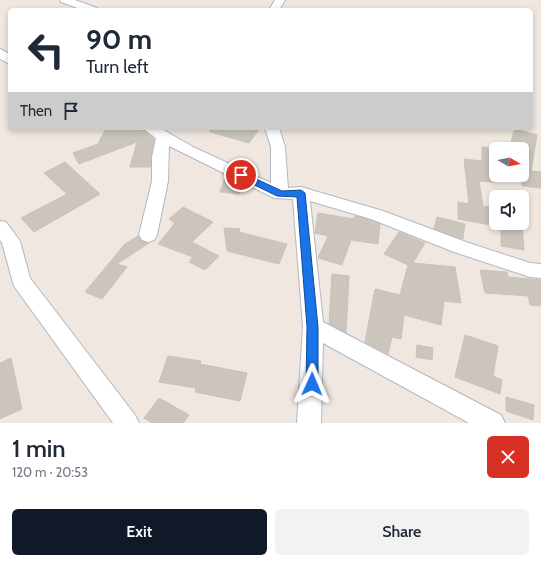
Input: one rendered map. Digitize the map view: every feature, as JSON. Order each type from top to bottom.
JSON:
[{"type":"street","points":[[65,0],[87,8]]},
{"type":"street","points":[[152,130],[280,194],[301,193],[377,215],[467,249],[530,270],[541,271]]},
{"type":"street","points":[[273,130],[278,147],[280,194]]},
{"type":"street","points":[[148,235],[160,180],[160,157],[164,137]]},
{"type":"street","points":[[301,193],[313,327],[312,384],[309,423]]},
{"type":"street","points":[[0,227],[11,241],[21,281],[127,423]]},
{"type":"street","points":[[313,327],[493,423]]},
{"type":"building","points":[[105,130],[143,130],[154,139],[150,167],[130,167],[137,142],[79,164],[73,153],[98,144]]},
{"type":"building","points":[[210,130],[259,130],[249,143],[210,132]]},
{"type":"building","points":[[518,130],[537,135],[531,171],[541,172],[541,188],[522,186],[522,182],[529,182],[529,142],[511,142],[514,131]]},
{"type":"building","points":[[482,147],[489,148],[489,182],[479,181],[483,206],[489,207],[489,225],[458,219],[458,202],[469,204],[464,159],[482,161]]},
{"type":"building","points":[[65,162],[100,194],[34,232],[21,218],[67,194],[44,173]]},
{"type":"building","points":[[226,176],[242,184],[239,194],[220,192]]},
{"type":"building","points":[[183,207],[213,222],[192,242],[219,256],[205,270],[189,262],[193,257],[158,244],[175,223],[169,219]]},
{"type":"building","points":[[318,213],[354,219],[355,216],[357,216],[380,224],[378,244],[351,240],[342,265],[318,258],[328,236],[315,233]]},
{"type":"building","points":[[437,217],[465,224],[463,239],[434,229]]},
{"type":"building","points":[[224,228],[240,229],[239,232],[287,244],[279,264],[227,251]]},
{"type":"building","points":[[501,230],[523,230],[524,250],[501,246]]},
{"type":"building","points":[[399,232],[425,243],[413,263],[455,267],[461,303],[444,301],[441,325],[404,315],[401,339],[392,337],[388,354],[365,342],[375,289],[400,295],[408,265],[384,254]]},
{"type":"building","points":[[138,236],[142,241],[149,243],[117,264],[127,267],[102,299],[85,292],[125,244]]},
{"type":"building","points":[[480,270],[507,272],[508,277],[541,280],[541,306],[530,305],[528,296],[485,293]]},
{"type":"building","points":[[332,274],[349,276],[346,333],[329,323]]},
{"type":"building","points":[[465,335],[498,346],[493,376],[502,380],[500,394],[455,377]]},
{"type":"building","points":[[417,345],[433,348],[432,360],[416,357]]},
{"type":"building","points":[[168,356],[201,361],[200,364],[247,373],[240,401],[195,392],[196,388],[159,382]]},
{"type":"building","points":[[11,358],[22,409],[0,419],[0,363]]},
{"type":"building","points":[[506,397],[534,405],[533,420],[506,411]]},
{"type":"building","points":[[159,398],[189,415],[183,423],[152,423],[144,418]]},
{"type":"route","points":[[241,175],[280,194],[301,193],[313,327],[312,384]]}]
